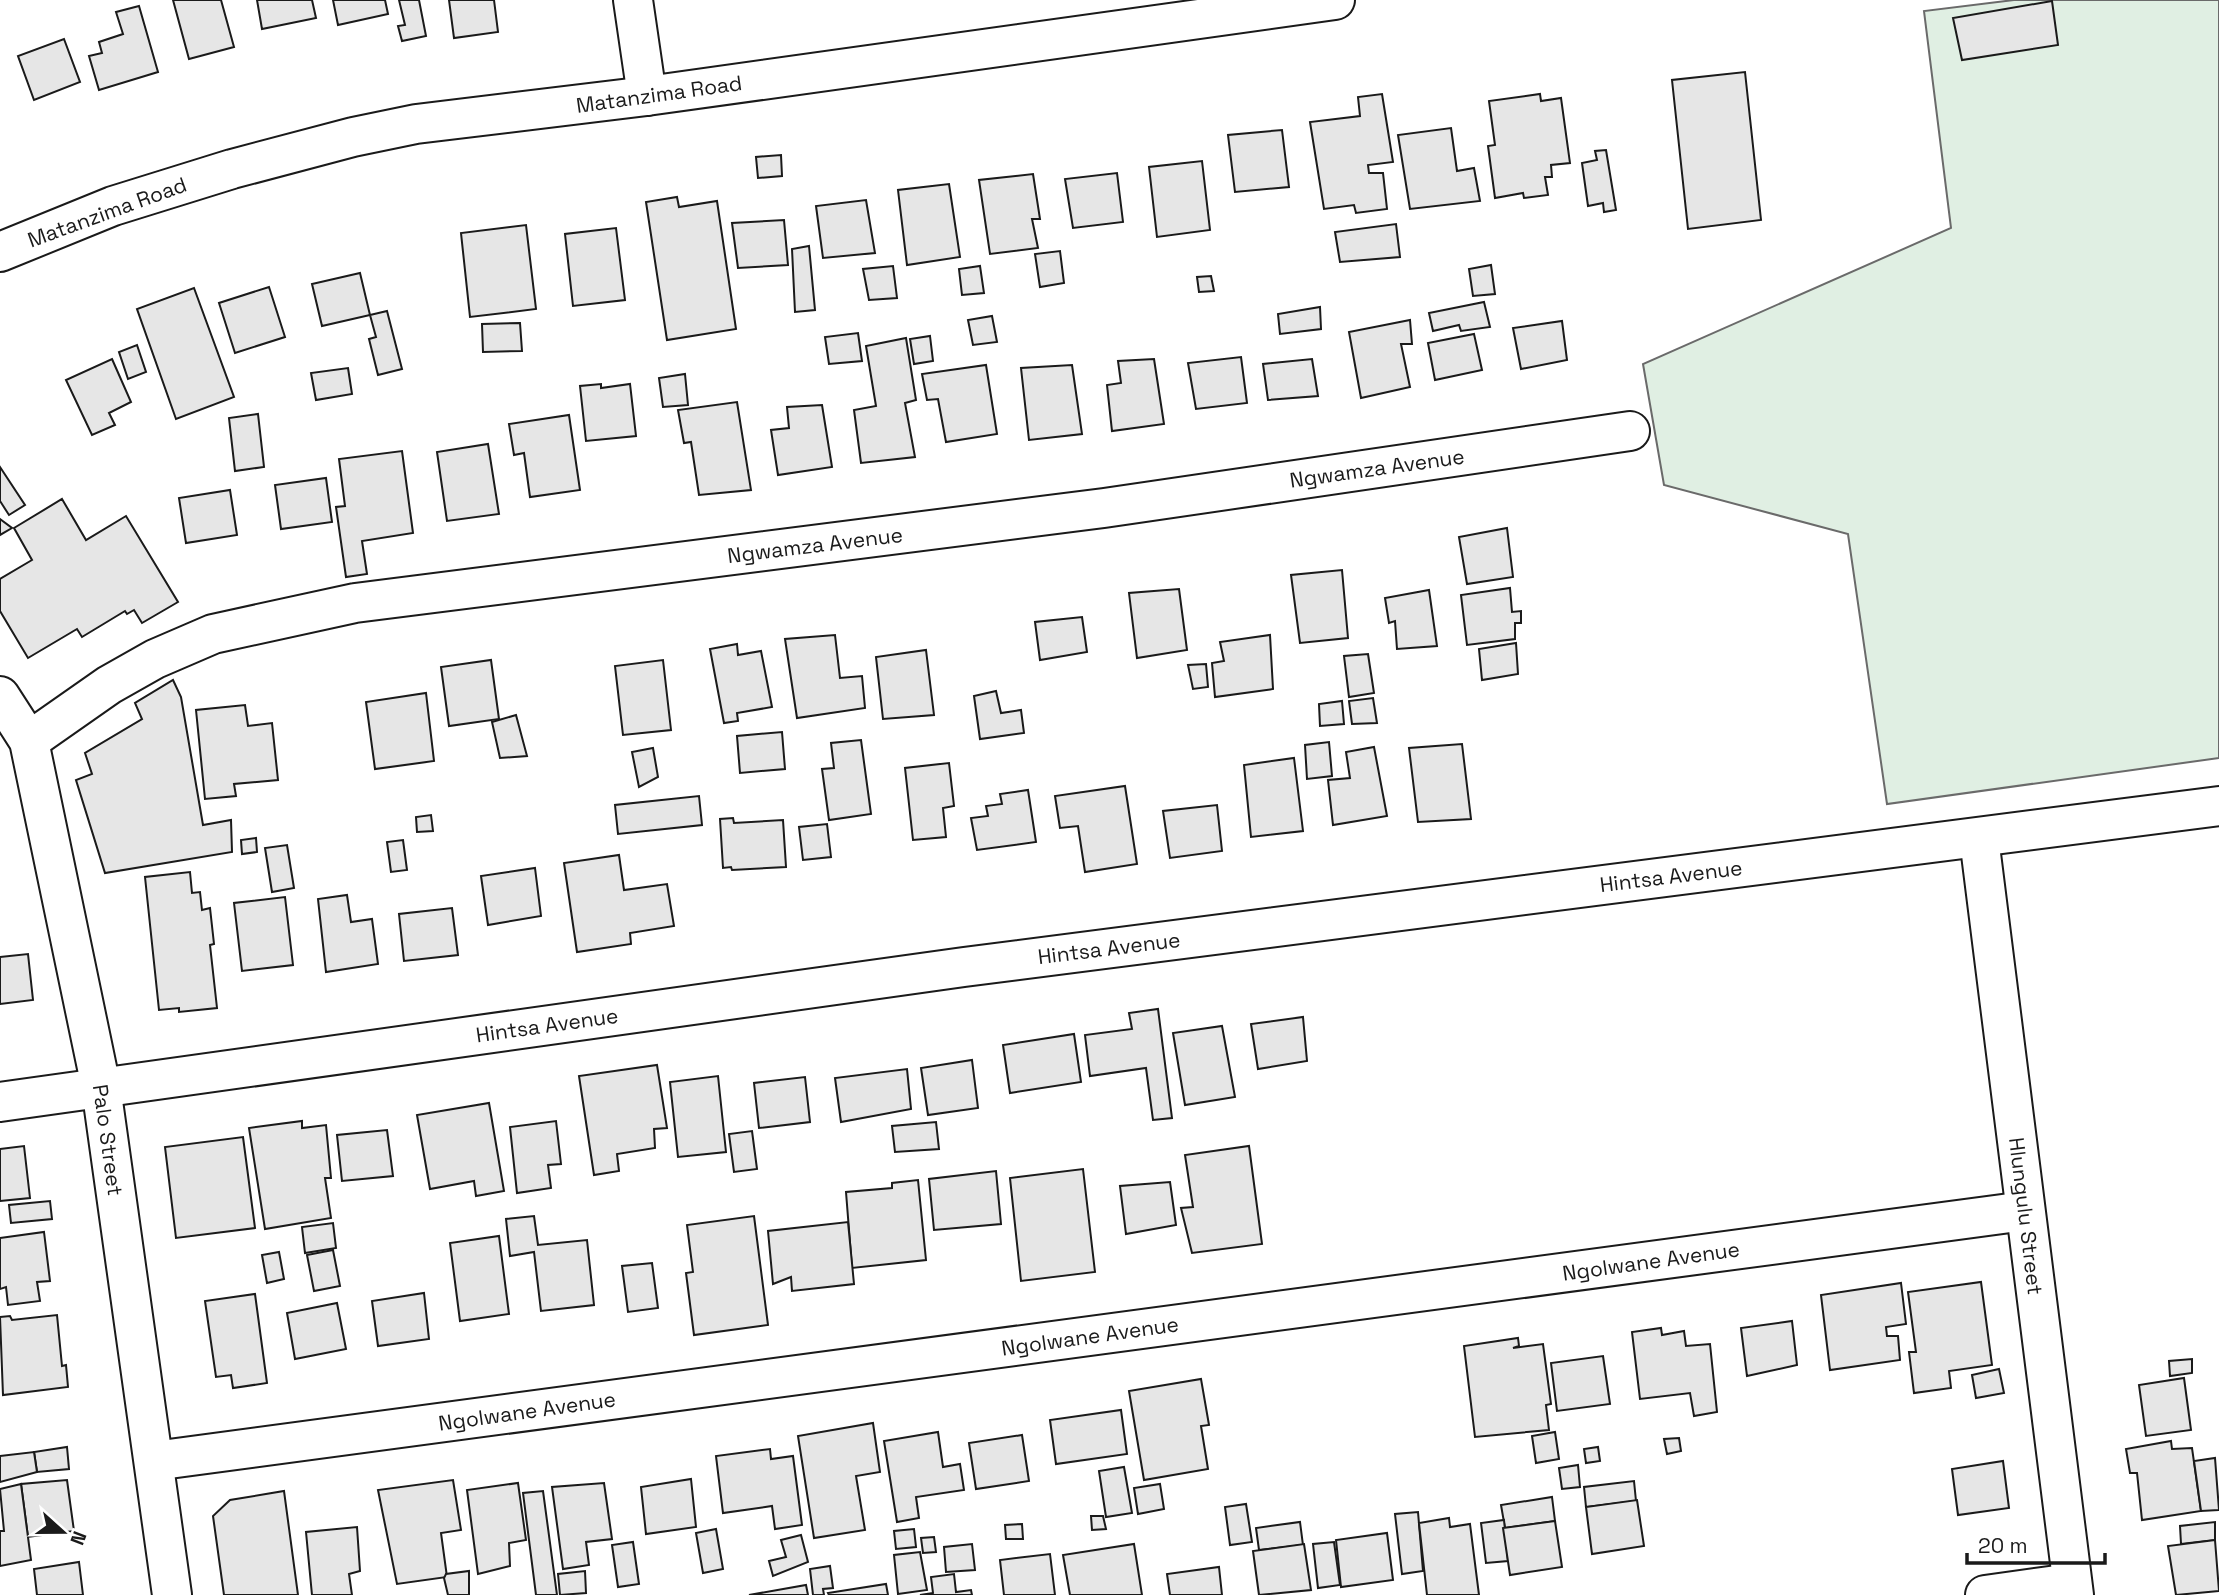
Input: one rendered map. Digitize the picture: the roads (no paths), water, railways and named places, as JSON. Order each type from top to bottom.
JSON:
[{"type":"street","points":[[633,0],[647,96]]},
{"type":"street","name":"Matanzima Road","points":[[0,252],[113,206],[353,137],[416,124],[647,96],[1335,0]]},
{"type":"street","name":"Ngwamza Avenue","points":[[29,741],[109,685],[155,659],[213,635],[355,603],[1104,508],[1630,431]]},
{"type":"street","name":"Palo Street","points":[[0,696],[29,741],[101,1087],[172,1595]]},
{"type":"street","name":"Hintsa Avenue","points":[[0,1102],[964,967],[2219,806]]},
{"type":"street","name":"Hlungulu Street","points":[[1979,838],[2073,1589]]},
{"type":"street","name":"Ngolwane Avenue","points":[[154,1461],[2025,1211]]},
{"type":"street","points":[[1985,1595],[2073,1589]]}]
